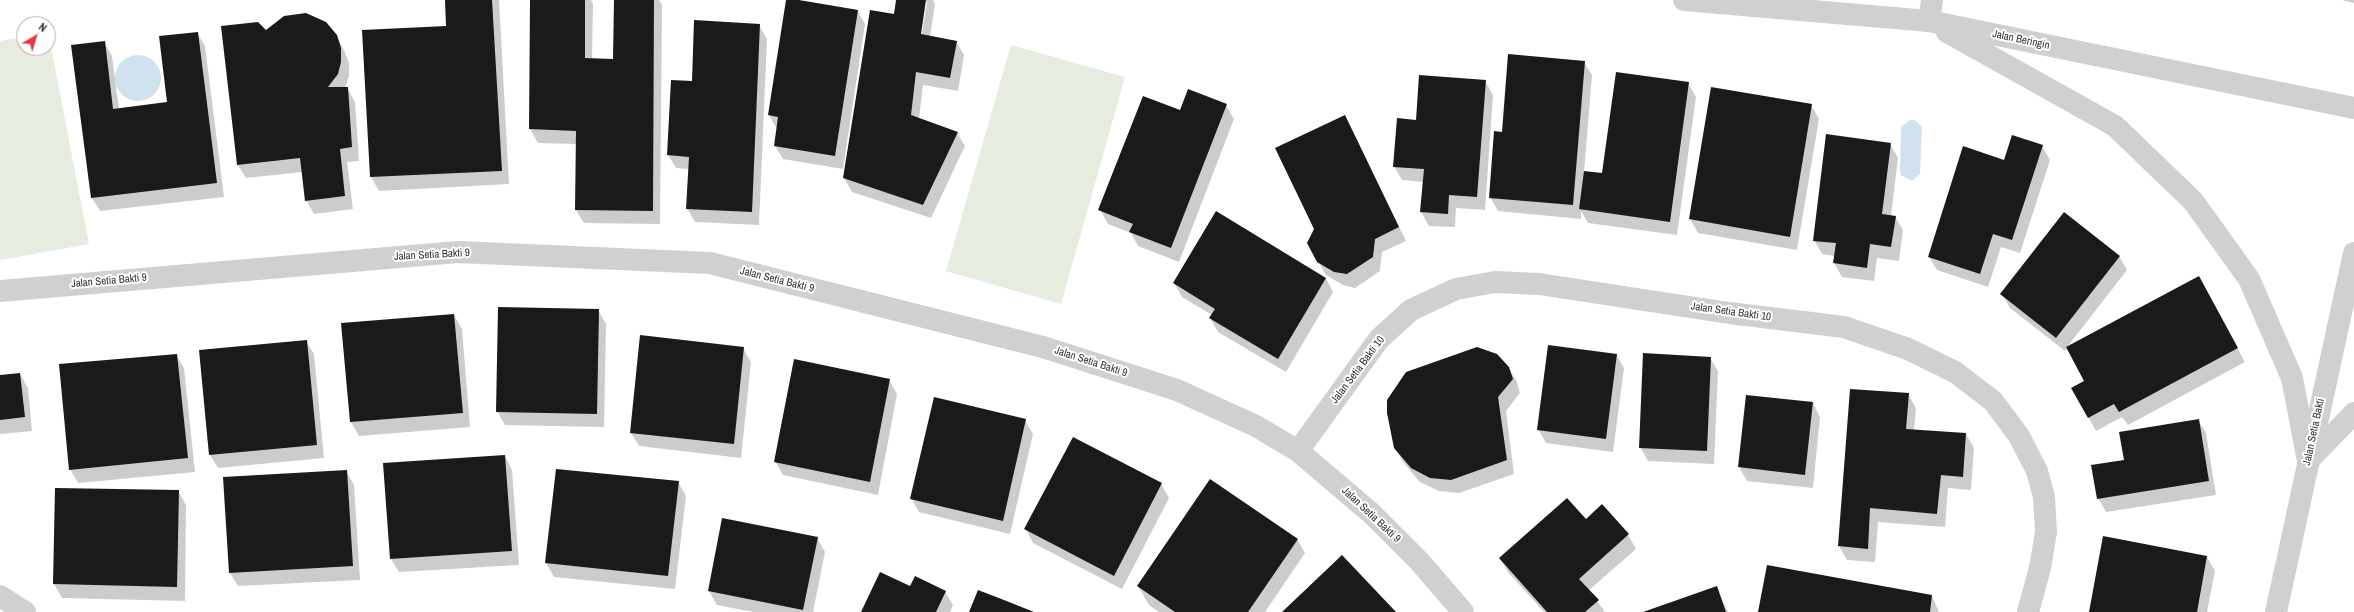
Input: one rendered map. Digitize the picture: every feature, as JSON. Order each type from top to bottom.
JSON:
[{"type":"street","name":"Jalan Beringin","points":[[1684,0],[1929,21],[2354,108]]},
{"type":"street","points":[[1932,0],[1929,21],[2114,126],[2193,201],[2250,279],[2292,378],[2308,461]]},
{"type":"street","name":"Jalan Setia Bakti 9","points":[[0,290],[458,252],[710,263],[990,332],[1107,366],[1177,390],[1256,426],[1298,451],[1370,513],[1420,562],[1463,612]]},
{"type":"street","name":"Jalan Setia Bakti","points":[[2276,612],[2354,253]]},
{"type":"street","name":"Jalan Setia Bakti 10","points":[[1298,451],[1379,339],[1411,310],[1456,289],[1495,282],[1539,284],[1729,313],[1844,327],[1908,349],[1955,372],[1993,401],[2019,436],[2037,471],[2044,497],[2046,532],[2040,568],[2028,612]]},
{"type":"street","points":[[2308,461],[2354,413]]},
{"type":"street","points":[[0,596],[25,612]]},
{"type":"shaded area","points":[[16,38],[16,56],[53,56],[89,244],[0,260],[0,41]]},
{"type":"shaded area","points":[[1011,45],[1125,77],[1061,304],[946,271]]},
{"type":"water","points":[[138,55],[151,59],[157,65],[161,78],[157,91],[151,97],[138,101],[125,97],[119,91],[115,78],[119,65],[125,59]]},
{"type":"water","points":[[1910,120],[1915,120],[1922,127],[1920,174],[1912,181],[1901,175],[1900,170],[1901,127]]},
{"type":"building","points":[[445,0],[492,0],[502,171],[370,177],[362,30],[446,26]]},
{"type":"building","points":[[530,0],[585,0],[585,58],[613,59],[614,0],[654,0],[653,211],[575,210],[576,131],[529,129]]},
{"type":"building","points":[[786,0],[799,0],[858,10],[835,156],[774,146],[778,117],[768,115]]},
{"type":"building","points":[[896,0],[926,0],[921,34],[957,41],[950,78],[916,72],[911,115],[958,132],[923,205],[843,178],[870,10],[894,14]]},
{"type":"building","points":[[306,13],[326,22],[337,35],[341,48],[341,62],[338,74],[328,87],[348,87],[352,147],[340,149],[345,196],[305,201],[300,158],[237,165],[221,26],[258,22],[266,30],[284,16]]},
{"type":"building","points":[[694,20],[760,24],[752,212],[686,209],[689,157],[667,155],[671,80],[692,81]]},
{"type":"building","points":[[198,32],[217,183],[91,198],[71,45],[105,41],[113,109],[167,102],[159,36]]},
{"type":"building","points":[[1508,54],[1585,61],[1573,205],[1489,198],[1494,131],[1502,132]]},
{"type":"building","points":[[1616,72],[1689,82],[1670,222],[1579,209],[1584,171],[1602,173]]},
{"type":"building","points":[[1419,75],[1486,80],[1477,197],[1449,195],[1448,214],[1420,212],[1424,169],[1393,167],[1397,118],[1416,120]]},
{"type":"building","points":[[1711,87],[1812,104],[1790,237],[1689,219]]},
{"type":"building","points":[[1188,89],[1227,104],[1171,248],[1129,232],[1133,224],[1098,210],[1143,96],[1180,110]]},
{"type":"building","points":[[1345,115],[1399,227],[1375,239],[1373,257],[1347,274],[1334,272],[1317,262],[1307,243],[1314,229],[1275,148]]},
{"type":"building","points":[[1826,134],[1891,143],[1882,214],[1896,216],[1891,247],[1870,244],[1867,268],[1833,263],[1836,243],[1813,241]]},
{"type":"building","points":[[2012,135],[2043,145],[2012,240],[1993,234],[1980,274],[1928,257],[1963,146],[2004,160]]},
{"type":"building","points":[[1216,211],[1326,278],[1278,359],[1209,318],[1215,309],[1173,283]]},
{"type":"building","points":[[2064,212],[2120,256],[2056,338],[2000,294]]},
{"type":"building","points":[[2199,276],[2238,348],[2119,412],[2114,404],[2088,418],[2071,388],[2084,381],[2066,347]]},
{"type":"building","points":[[498,307],[599,309],[597,414],[496,412]]},
{"type":"building","points":[[454,314],[463,413],[350,422],[341,323]]},
{"type":"building","points":[[640,335],[744,347],[734,444],[630,433]]},
{"type":"building","points":[[307,340],[317,445],[209,455],[199,350]]},
{"type":"building","points":[[1548,345],[1617,354],[1606,439],[1537,430]]},
{"type":"building","points":[[1477,347],[1497,354],[1509,367],[1513,379],[1498,397],[1507,460],[1451,480],[1430,478],[1411,468],[1394,448],[1387,413],[1387,400],[1406,372]]},
{"type":"building","points":[[1643,353],[1711,357],[1707,451],[1639,448]]},
{"type":"building","points":[[177,354],[188,458],[69,470],[59,364]]},
{"type":"building","points":[[794,359],[890,379],[870,482],[774,462]]},
{"type":"building","points":[[20,373],[25,417],[0,420],[0,375]]},
{"type":"building","points":[[1850,389],[1909,393],[1906,429],[1966,433],[1963,477],[1941,475],[1937,514],[1870,508],[1868,549],[1838,546]]},
{"type":"building","points":[[1746,395],[1813,402],[1805,475],[1738,467]]},
{"type":"building","points":[[934,397],[1026,419],[1003,521],[910,499]]},
{"type":"building","points":[[2199,419],[2209,481],[2097,499],[2091,465],[2124,460],[2119,432]]},
{"type":"building","points":[[1073,437],[1162,483],[1114,576],[1024,529]]},
{"type":"building","points":[[505,455],[512,551],[390,559],[383,463]]},
{"type":"building","points":[[556,469],[679,481],[668,576],[545,563]]},
{"type":"building","points":[[347,470],[353,566],[229,573],[223,477]]},
{"type":"building","points":[[1210,479],[1298,539],[1248,612],[1175,612],[1137,586]]},
{"type":"building","points":[[55,488],[179,490],[177,587],[53,584]]},
{"type":"building","points":[[1567,498],[1586,519],[1602,504],[1629,534],[1579,579],[1599,600],[1585,612],[1547,612],[1499,558]]},
{"type":"building","points":[[722,518],[818,537],[803,610],[708,591]]},
{"type":"building","points":[[2103,536],[2207,556],[2197,612],[2089,612]]},
{"type":"building","points":[[1342,555],[1396,612],[1282,612]]},
{"type":"building","points":[[1767,565],[1932,595],[1930,612],[1758,612]]},
{"type":"building","points":[[880,572],[910,586],[915,576],[946,591],[936,612],[861,612]]},
{"type":"building","points":[[1717,586],[1726,612],[1643,612]]},
{"type":"building","points":[[978,590],[1004,600],[1034,612],[969,612]]}]
